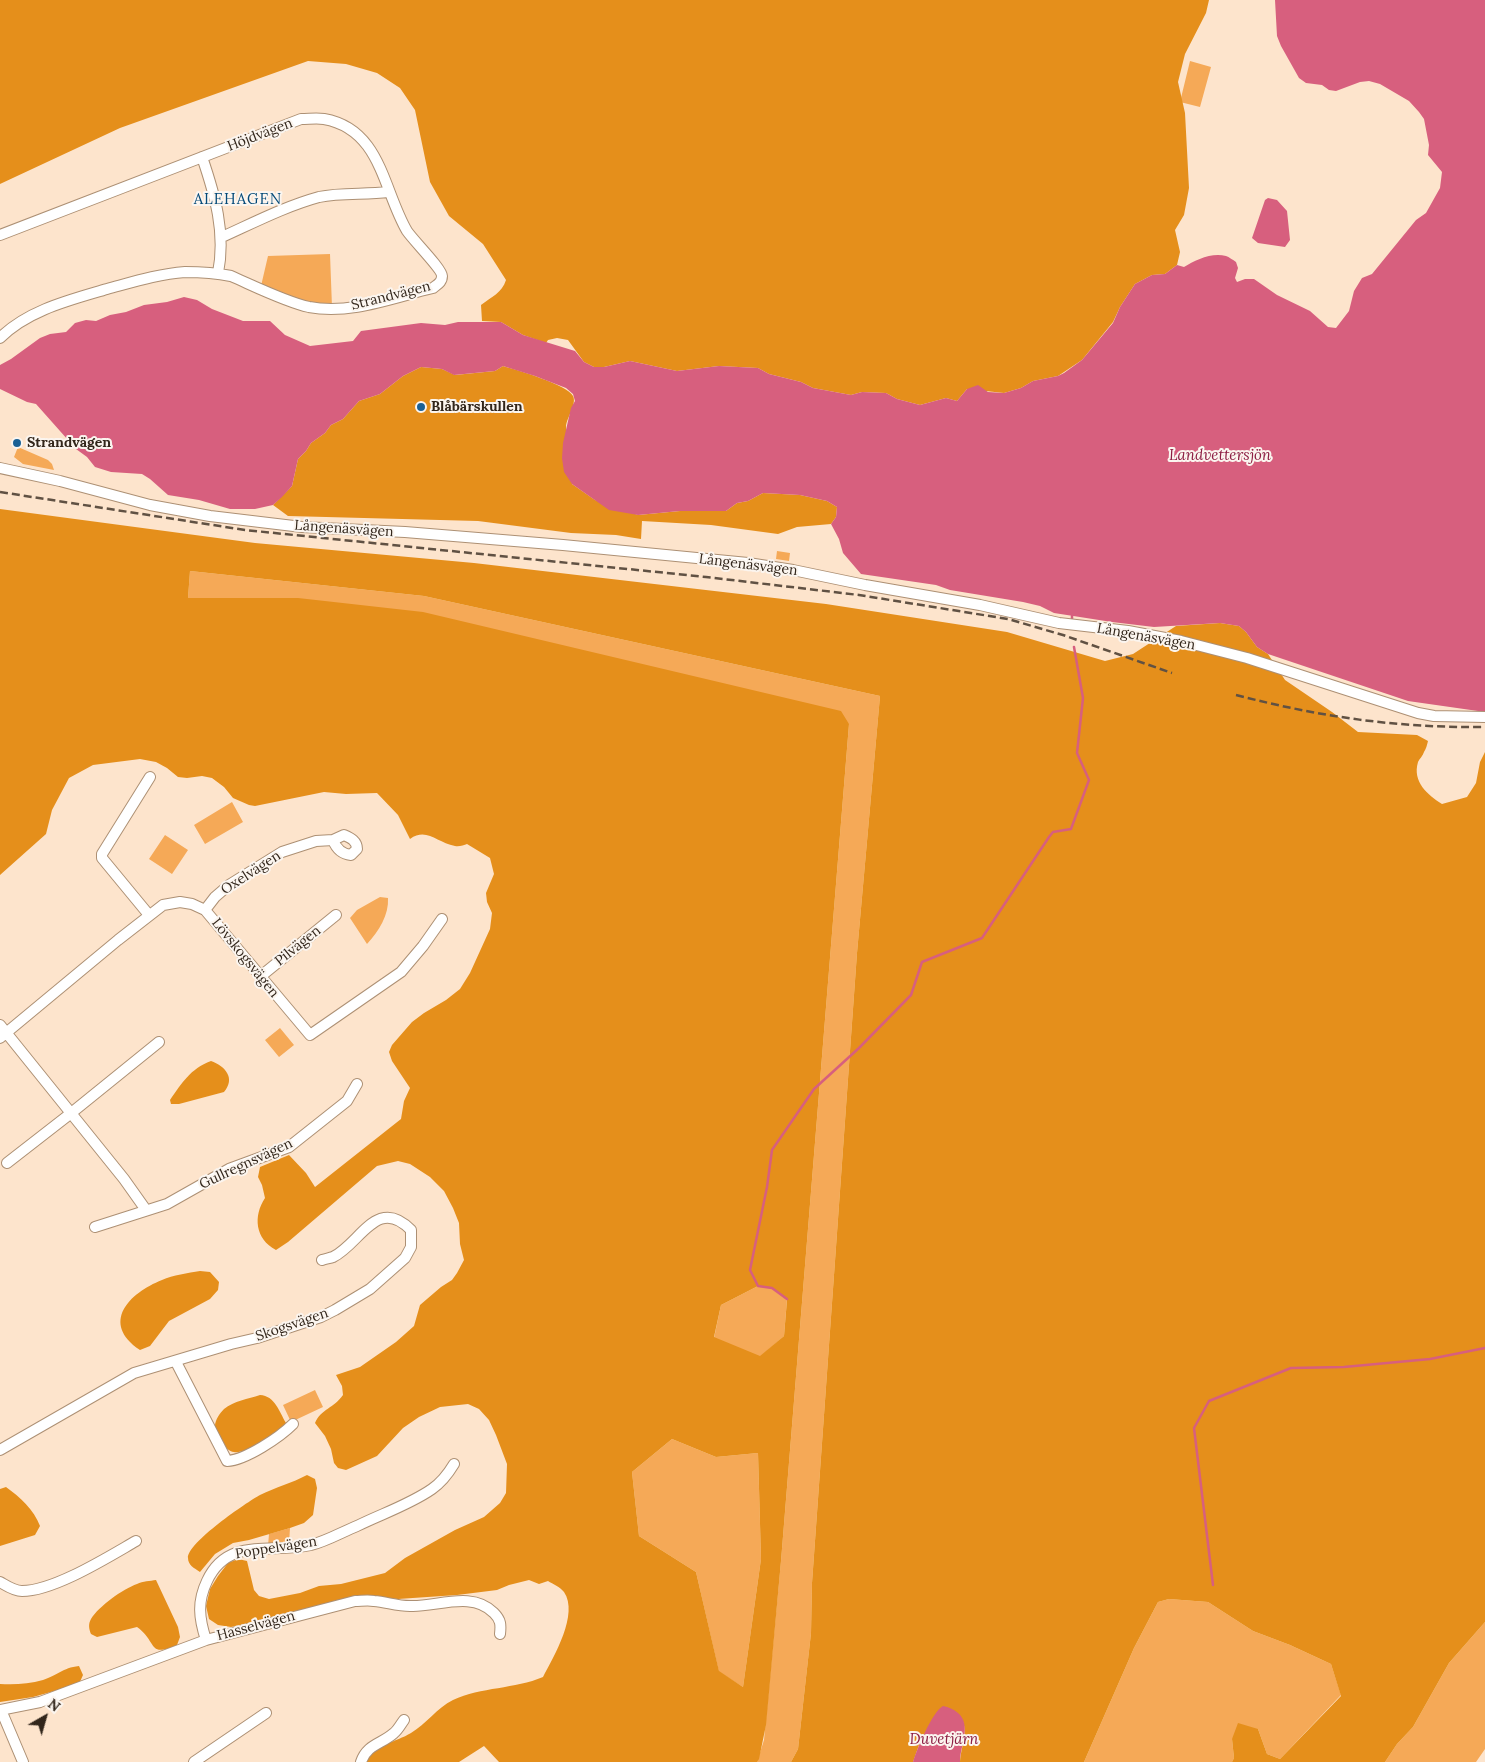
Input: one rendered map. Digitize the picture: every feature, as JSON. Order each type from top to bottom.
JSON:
[{"type":"street","name":"Höjdvägen","points":[[0,236],[301,119],[323,119],[342,125],[361,137],[373,153],[388,192],[408,232],[441,272],[440,282]]},
{"type":"street","points":[[202,157],[210,180],[222,237],[222,256],[218,273]]},
{"type":"street","points":[[222,237],[271,215],[320,197],[371,195],[388,192]]},
{"type":"street","name":"Strandvägen","points":[[0,338],[9,329],[52,306],[131,282],[186,272],[218,273],[231,276],[291,301],[322,308],[356,306],[377,302],[434,288],[440,282]]},
{"type":"street","name":"Långenäsvägen","points":[[0,468],[57,480],[150,505],[210,516],[302,526],[608,549],[748,563],[793,570],[980,605],[1059,623],[1181,641],[1247,658],[1418,713],[1434,716],[1485,717]]},
{"type":"street","points":[[149,915],[102,858],[102,854],[150,777]]},
{"type":"street","name":"Oxelvägen","points":[[205,910],[215,897],[229,885],[282,852],[316,841],[333,840]]},
{"type":"street","name":"Lövskogsvägen","points":[[2,1032],[149,915],[163,905],[173,902],[192,904],[205,910],[310,1035],[401,972],[442,919]]},
{"type":"street","name":"Pilvägen","points":[[261,976],[336,915]]},
{"type":"street","points":[[2,1032],[124,1179],[146,1210]]},
{"type":"street","points":[[7,1162],[159,1042]]},
{"type":"street","name":"Gullregnsvägen","points":[[95,1227],[166,1204],[229,1169],[289,1148],[347,1101],[357,1084]]},
{"type":"street","name":"Skogsvägen","points":[[0,1450],[134,1373],[176,1362],[224,1346],[258,1338],[321,1317],[335,1310],[370,1289],[405,1258],[411,1248],[411,1230],[405,1223],[393,1217],[379,1219],[334,1256],[322,1260]]},
{"type":"street","points":[[176,1362],[227,1461],[241,1457],[278,1438],[293,1424]]},
{"type":"street","name":"Poppelvägen","points":[[206,1640],[201,1627],[199,1601],[209,1577],[224,1558],[245,1550],[290,1549],[314,1544],[431,1490],[449,1474],[454,1464]]},
{"type":"street","points":[[0,1582],[20,1591],[62,1580],[136,1541]]},
{"type":"street","name":"Hasselvägen","points":[[0,1710],[40,1702],[206,1640],[355,1601],[375,1601],[393,1605],[413,1606],[456,1601],[482,1604],[498,1617],[500,1621],[500,1634]]},
{"type":"street","points":[[0,1710],[23,1762]]},
{"type":"street","points":[[194,1762],[266,1713]]},
{"type":"street","points":[[361,1762],[370,1747],[394,1734],[404,1720]]},
{"type":"shaded area","points":[[0,0],[1209,0],[1206,13],[1185,54],[1178,82],[1185,113],[1189,188],[1184,215],[1175,230],[1180,252],[1177,265],[1165,274],[1152,275],[1135,284],[1113,322],[1082,360],[1058,376],[1033,381],[1021,388],[1004,393],[967,389],[957,401],[946,398],[920,405],[897,399],[886,393],[862,392],[851,395],[813,388],[801,382],[769,374],[758,368],[719,366],[677,371],[630,361],[604,367],[594,367],[584,362],[568,340],[557,338],[548,340],[546,343],[523,335],[501,322],[482,321],[481,305],[499,292],[506,280],[483,244],[449,216],[430,182],[415,110],[400,88],[377,73],[346,64],[308,61],[120,128],[0,184]]},
{"type":"shaded area","points":[[1190,61],[1211,67],[1200,107],[1180,102]]},
{"type":"shaded area","points":[[330,254],[332,307],[303,304],[261,286],[268,256]]},
{"type":"shaded area","points":[[503,366],[530,374],[562,387],[573,396],[574,403],[566,426],[572,484],[595,500],[638,515],[680,511],[726,511],[737,503],[748,501],[763,493],[800,495],[827,501],[837,507],[836,517],[831,524],[797,527],[778,534],[711,525],[642,521],[641,539],[616,535],[571,533],[478,521],[288,516],[273,505],[292,486],[298,459],[311,443],[325,433],[331,425],[343,419],[359,401],[380,394],[403,376],[421,367],[442,369],[455,375],[495,371]]},
{"type":"shaded area","points":[[18,447],[48,460],[54,470],[23,464],[14,457]]},
{"type":"shaded area","points":[[0,509],[255,543],[474,563],[826,604],[1007,632],[1105,661],[1133,654],[1176,626],[1220,623],[1239,626],[1257,647],[1268,654],[1285,680],[1358,732],[1417,735],[1428,741],[1418,762],[1417,776],[1422,787],[1442,804],[1467,797],[1476,783],[1480,762],[1485,752],[1485,1622],[1449,1663],[1413,1727],[1397,1744],[1385,1762],[1232,1762],[1234,1758],[1232,1739],[1238,1723],[1258,1729],[1267,1754],[1280,1759],[1341,1696],[1331,1664],[1290,1645],[1253,1631],[1208,1602],[1169,1599],[1158,1602],[1134,1648],[1084,1762],[960,1762],[965,1729],[961,1717],[956,1712],[925,1735],[913,1762],[791,1762],[798,1749],[811,1633],[812,1583],[857,953],[880,696],[424,596],[190,571],[188,598],[298,598],[423,612],[841,711],[849,724],[781,1561],[766,1725],[759,1759],[757,1762],[499,1762],[484,1746],[459,1762],[366,1762],[374,1752],[386,1744],[411,1733],[453,1700],[543,1677],[567,1623],[568,1601],[562,1590],[548,1581],[539,1584],[529,1580],[497,1590],[457,1595],[398,1599],[368,1597],[231,1627],[218,1625],[209,1619],[206,1606],[210,1589],[228,1563],[238,1559],[247,1561],[254,1590],[259,1596],[269,1599],[300,1593],[319,1586],[341,1584],[385,1573],[405,1558],[455,1530],[484,1517],[500,1503],[506,1493],[507,1464],[496,1435],[489,1420],[479,1409],[468,1404],[440,1407],[419,1417],[403,1428],[377,1456],[346,1470],[338,1468],[334,1463],[331,1449],[325,1436],[315,1423],[343,1395],[342,1386],[336,1375],[360,1367],[396,1342],[414,1326],[420,1305],[452,1280],[457,1273],[464,1260],[460,1244],[459,1223],[444,1191],[430,1177],[410,1164],[398,1161],[377,1166],[288,1242],[276,1250],[264,1240],[258,1227],[259,1212],[265,1198],[258,1177],[260,1167],[289,1155],[306,1173],[315,1187],[401,1119],[404,1101],[410,1088],[392,1061],[389,1052],[392,1045],[412,1022],[460,989],[470,973],[490,929],[492,913],[487,902],[486,893],[494,874],[490,858],[467,844],[455,846],[427,835],[416,836],[410,839],[398,815],[377,793],[346,794],[324,792],[255,806],[233,798],[224,787],[212,778],[202,776],[178,777],[156,762],[140,759],[93,765],[69,778],[52,810],[46,834],[0,875]],"holes":[[[758,1286],[772,1288],[787,1300],[784,1336],[760,1356],[714,1337],[721,1305]],[[672,1439],[716,1457],[758,1453],[761,1559],[743,1687],[719,1671],[696,1572],[639,1536],[632,1472]]]},
{"type":"shaded area","points":[[777,551],[790,553],[789,561],[776,559]]},
{"type":"shaded area","points":[[190,571],[424,596],[880,696],[857,953],[812,1583],[811,1633],[798,1749],[791,1762],[757,1762],[764,1740],[781,1561],[849,724],[188,598]]},
{"type":"shaded area","points":[[232,802],[243,822],[205,844],[194,825]]},
{"type":"shaded area","points":[[165,835],[188,850],[172,874],[149,859]]},
{"type":"shaded area","points":[[380,897],[388,898],[387,911],[379,928],[367,944],[350,918],[357,910]]},
{"type":"shaded area","points":[[280,1028],[294,1045],[279,1057],[265,1040]]},
{"type":"shaded area","points":[[211,1061],[221,1066],[229,1077],[229,1082],[224,1092],[179,1104],[171,1104],[170,1100],[187,1077],[197,1068]]},
{"type":"shaded area","points":[[200,1271],[210,1272],[219,1282],[218,1290],[210,1299],[169,1321],[150,1346],[140,1350],[128,1340],[122,1330],[121,1319],[130,1301],[139,1293],[162,1280],[176,1275]]},
{"type":"shaded area","points":[[758,1286],[772,1288],[787,1299],[784,1336],[760,1357],[714,1338],[721,1305]]},
{"type":"shaded area","points":[[315,1390],[323,1407],[291,1422],[283,1405]]},
{"type":"shaded area","points":[[260,1395],[273,1401],[286,1423],[279,1432],[258,1445],[239,1452],[227,1449],[217,1434],[215,1426],[217,1419],[228,1406]]},
{"type":"shaded area","points":[[672,1439],[716,1457],[758,1453],[761,1559],[743,1687],[719,1672],[696,1572],[639,1536],[632,1472]]},
{"type":"shaded area","points":[[307,1475],[315,1479],[317,1488],[313,1515],[304,1523],[233,1543],[215,1554],[200,1572],[190,1564],[188,1558],[190,1551],[207,1533],[260,1495]]},
{"type":"shaded area","points":[[6,1487],[26,1504],[40,1526],[35,1535],[0,1546],[0,1489]]},
{"type":"shaded area","points":[[290,1528],[289,1544],[268,1546],[269,1534]]},
{"type":"shaded area","points":[[156,1580],[178,1627],[180,1637],[177,1645],[168,1649],[157,1649],[137,1627],[97,1637],[91,1634],[90,1621],[105,1604],[131,1586]]},
{"type":"shaded area","points":[[1169,1599],[1208,1602],[1253,1631],[1290,1645],[1331,1664],[1341,1695],[1280,1759],[1267,1754],[1258,1729],[1232,1739],[1234,1758],[1232,1762],[1084,1762],[1134,1648],[1158,1602]]},
{"type":"shaded area","points":[[1485,1622],[1485,1749],[1476,1762],[1385,1762],[1397,1744],[1413,1727],[1449,1663]]},
{"type":"shaded area","points":[[79,1666],[83,1675],[79,1684],[33,1697],[0,1702],[0,1684],[22,1684],[38,1681],[68,1668]]},
{"type":"water","name":"Landvettersjön","points":[[1275,0],[1485,0],[1485,712],[1408,701],[1268,654],[1257,647],[1239,626],[1220,623],[1154,627],[1112,622],[1054,613],[1040,606],[950,590],[936,585],[861,574],[843,553],[839,539],[831,524],[836,517],[837,507],[827,501],[800,495],[763,493],[748,501],[737,503],[726,511],[680,511],[638,515],[609,510],[572,484],[564,472],[562,458],[563,443],[571,408],[575,401],[573,394],[566,388],[503,366],[495,371],[454,375],[442,369],[421,367],[403,376],[380,394],[359,401],[343,419],[331,425],[325,433],[311,443],[298,459],[292,486],[282,497],[273,505],[255,509],[230,509],[199,500],[168,495],[142,474],[111,472],[95,467],[87,457],[76,449],[36,404],[27,402],[0,389],[0,365],[40,338],[50,334],[66,332],[75,323],[86,320],[96,321],[144,305],[167,302],[184,297],[197,300],[212,309],[243,321],[270,321],[285,335],[310,346],[353,341],[361,331],[421,323],[445,325],[458,322],[501,322],[523,335],[575,351],[584,362],[594,367],[604,367],[630,361],[677,371],[719,366],[758,368],[769,374],[801,382],[813,388],[851,395],[862,392],[886,393],[897,399],[920,405],[946,398],[957,401],[967,389],[978,385],[988,392],[1004,393],[1021,388],[1033,381],[1064,373],[1082,360],[1113,323],[1120,307],[1135,284],[1152,275],[1165,274],[1177,265],[1184,267],[1198,259],[1209,256],[1226,256],[1236,262],[1238,268],[1235,278],[1237,282],[1245,279],[1254,279],[1277,295],[1310,311],[1328,327],[1336,328],[1349,311],[1354,291],[1362,278],[1372,274],[1416,220],[1426,213],[1440,188],[1442,172],[1428,155],[1429,145],[1424,119],[1409,101],[1380,84],[1369,81],[1360,82],[1336,91],[1329,90],[1322,85],[1306,83],[1299,78],[1277,36]]},
{"type":"water","points":[[1268,198],[1277,200],[1287,211],[1290,240],[1285,247],[1258,243],[1252,238],[1265,200]]},
{"type":"water","name":"Duvetjärn","points":[[943,1706],[951,1708],[958,1713],[964,1723],[965,1730],[960,1762],[913,1762],[921,1740],[934,1715]]},
{"type":"waterway","points":[[787,1299],[772,1288],[758,1286],[750,1270],[767,1187],[772,1150],[814,1089],[859,1048],[911,995],[922,962],[982,938],[1053,832],[1071,829],[1089,780],[1077,753],[1083,698],[1074,647]]},
{"type":"waterway","points":[[1213,1585],[1194,1428],[1209,1401],[1291,1368],[1344,1367],[1430,1359],[1485,1348]]},
{"type":"railway","points":[[0,492],[245,530],[706,577],[859,595],[1008,619],[1063,635],[1172,673]]},
{"type":"railway","points":[[1236,695],[1267,703],[1359,720],[1421,726],[1485,727]]},
{"type":"place","name":"Blåbärskullen","points":[[421,407]]},
{"type":"place","name":"Strandvägen","points":[[17,443]]},
{"type":"district","name":"ALEHAGEN","points":[[238,200]]}]
